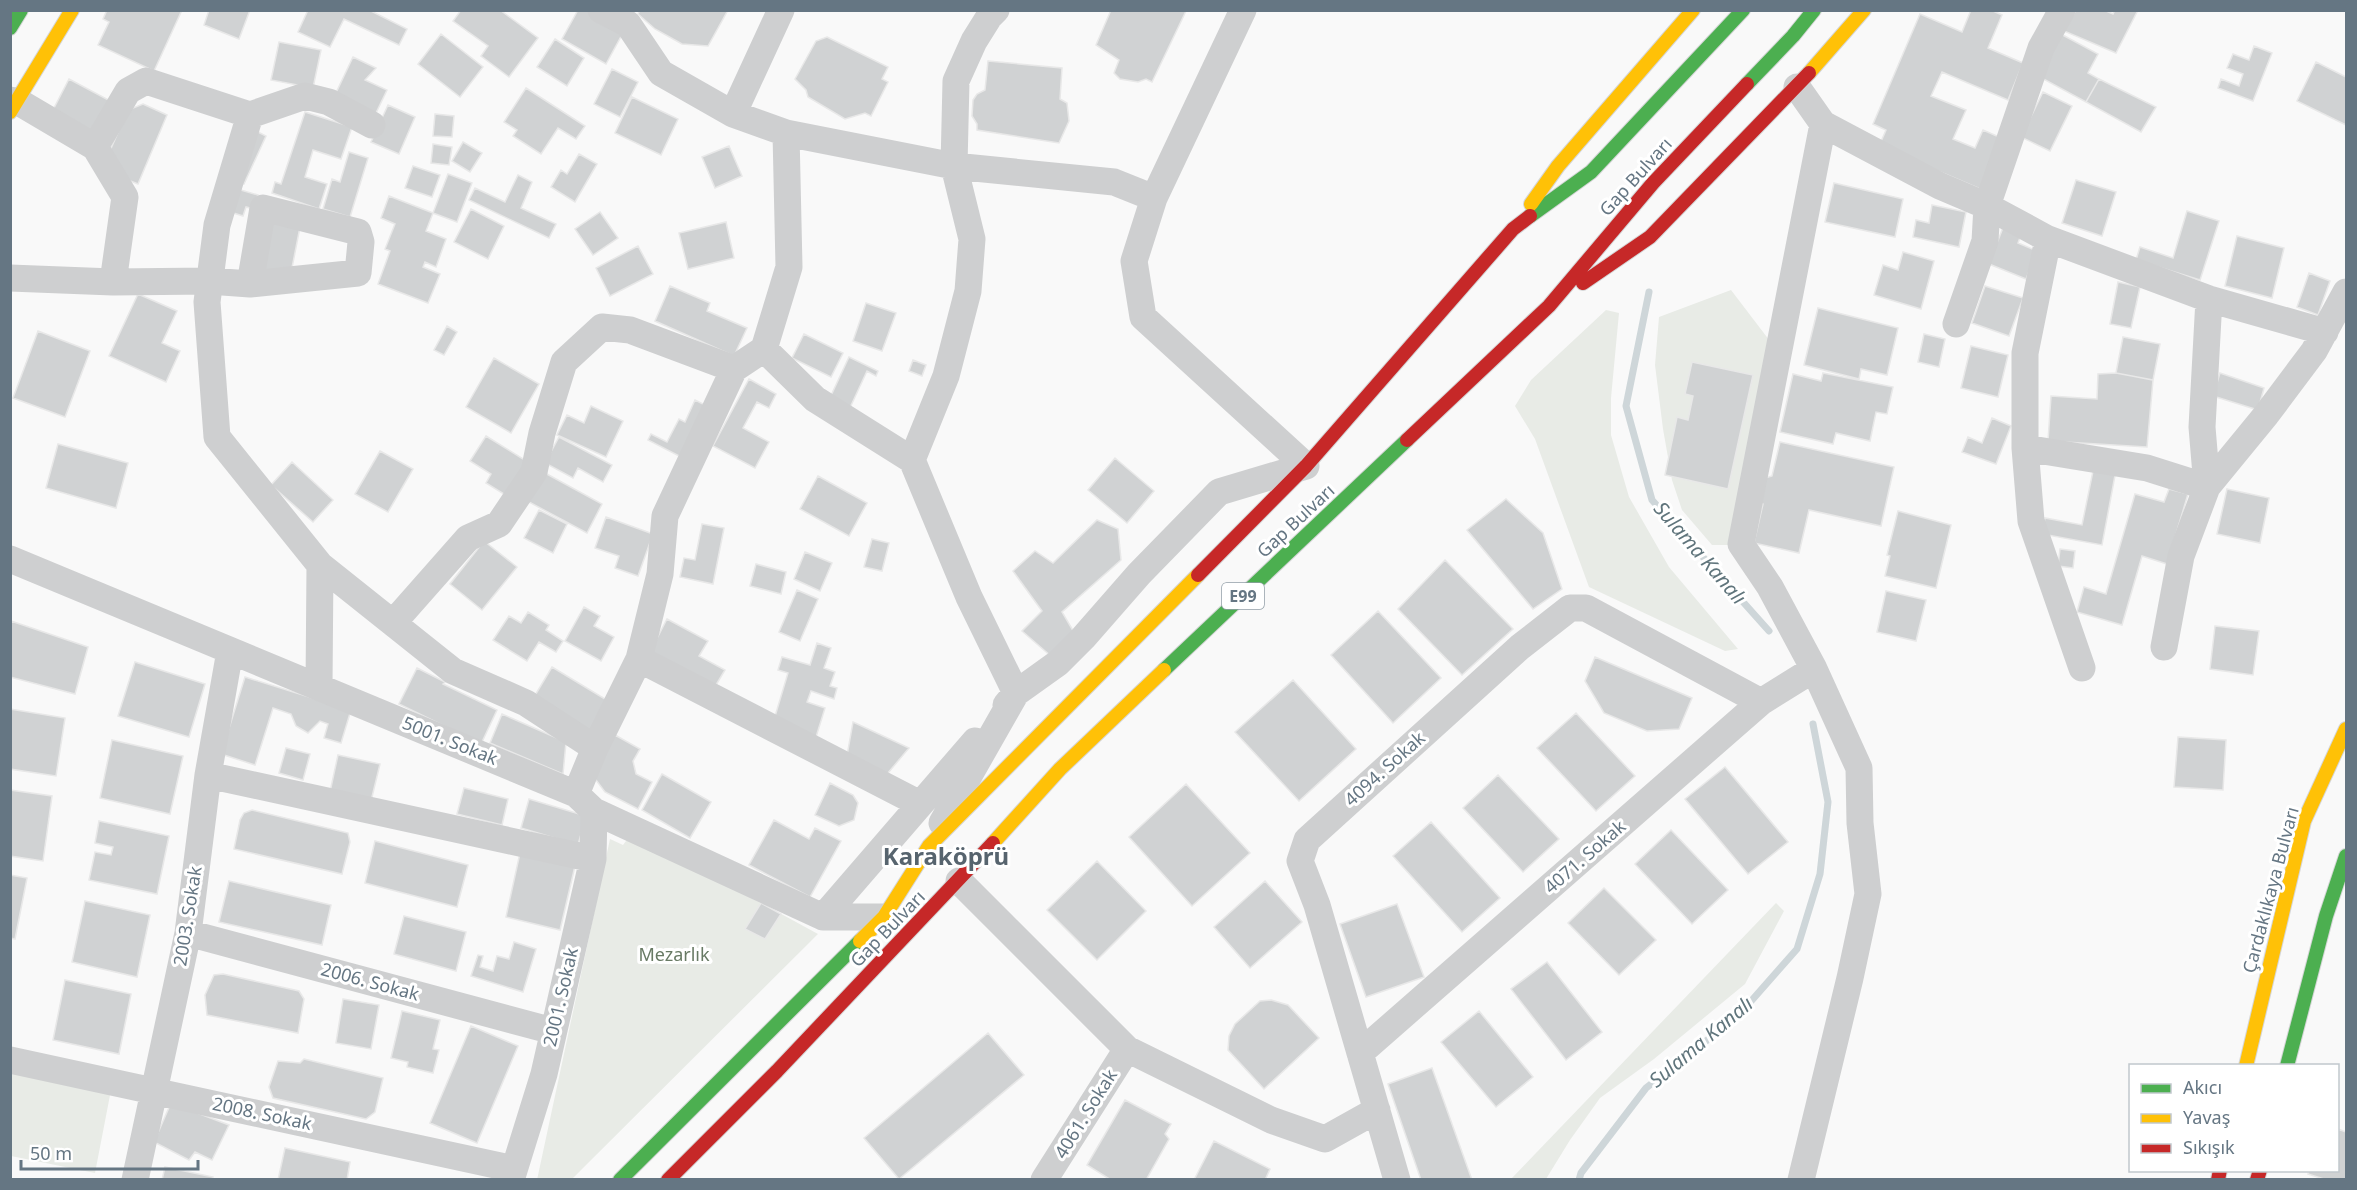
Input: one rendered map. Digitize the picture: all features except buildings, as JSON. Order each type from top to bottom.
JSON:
[{"type":"main road","points":[[10,28],[21,10]]},
{"type":"main road","points":[[13,104],[72,10]]},
{"type":"main road","points":[[1513,229],[1558,166],[1694,10]]},
{"type":"main road","name":"Gap Bulvarı","points":[[620,1179],[884,916],[928,846],[1306,466],[1513,229],[1591,172],[1743,10]]},
{"type":"main road","name":"Gap Bulvarı","points":[[668,1179],[777,1071],[959,881],[1060,769],[1549,306],[1653,183],[1793,36],[1814,10]]},
{"type":"main road","points":[[1549,306],[1650,237],[1797,87],[1864,10]]},
{"type":"main road","name":"Çardaklıkaya Bulvarı","points":[[2246,1064],[2304,821],[2346,729]]},
{"type":"main road","points":[[2287,1064],[2326,916],[2346,856]]},
{"type":"street","points":[[601,10],[628,24],[661,73],[733,114],[786,133],[954,166],[1113,182],[1154,198]]},
{"type":"street","points":[[733,114],[781,10]]},
{"type":"street","points":[[912,460],[946,376],[968,291],[972,239],[954,166],[956,81],[974,41],[989,16],[996,10]]},
{"type":"street","points":[[1243,10],[1154,198],[1134,261],[1143,317],[1306,466]]},
{"type":"street","points":[[1956,324],[1985,241],[1987,206],[2041,48],[2062,10]]},
{"type":"street","points":[[95,147],[128,91],[146,81],[250,115],[305,96],[329,102],[372,125]]},
{"type":"street","points":[[1797,87],[1823,124],[1940,186],[1987,206],[2048,239],[2209,299],[2325,332]]},
{"type":"street","points":[[13,104],[95,147],[125,197],[113,282]]},
{"type":"street","points":[[250,115],[217,225],[209,281],[207,302],[217,437],[320,565],[453,671],[526,704],[595,748]]},
{"type":"street","points":[[1802,1179],[1868,894],[1860,823],[1859,768],[1814,669],[1770,587],[1741,544],[1823,124]]},
{"type":"street","points":[[585,802],[595,748],[639,659],[660,574],[665,516],[734,369],[764,350],[789,267],[786,133]]},
{"type":"street","points":[[2048,239],[2025,353],[2025,448],[2031,521],[2082,668]]},
{"type":"street","points":[[10,278],[113,282],[209,281],[250,284]]},
{"type":"street","points":[[2164,647],[2181,556],[2207,487],[2266,415],[2314,351],[2346,292]]},
{"type":"street","points":[[2207,487],[2202,427],[2209,299]]},
{"type":"street","points":[[393,623],[468,538],[499,524],[534,472],[542,433],[564,362],[602,327],[630,330],[734,369]]},
{"type":"street","points":[[764,350],[815,399],[912,460],[969,597],[1016,693]]},
{"type":"street","points":[[2025,448],[2147,468],[2207,487]]},
{"type":"street","points":[[823,917],[1016,693],[1058,663],[1139,574],[1219,492],[1306,466]]},
{"type":"street","name":"5001. Sokak","points":[[10,559],[319,687],[585,802],[823,917],[884,916]]},
{"type":"street","points":[[319,687],[320,565]]},
{"type":"street","name":"4094. Sokak","points":[[1397,1179],[1317,905],[1300,861],[1307,840],[1520,647],[1570,608],[1586,608],[1761,702]]},
{"type":"street","name":"2003. Sokak","points":[[135,1179],[188,933],[208,775],[230,651]]},
{"type":"street","points":[[639,659],[920,804]]},
{"type":"street","name":"4071. Sokak","points":[[1360,1053],[1761,702],[1814,669]]},
{"type":"street","points":[[928,846],[1016,693]]},
{"type":"street","points":[[208,775],[593,859]]},
{"type":"street","name":"2001. Sokak","points":[[512,1174],[544,1074],[593,859],[585,802]]},
{"type":"street","points":[[959,881],[1127,1048],[1271,1120],[1325,1139],[1377,1110]]},
{"type":"street","name":"2006. Sokak","points":[[188,933],[553,1031]]},
{"type":"street","name":"4061. Sokak","points":[[1044,1179],[1127,1048]]},
{"type":"street","name":"2008. Sokak","points":[[10,1060],[155,1090],[512,1174]]},
{"type":"green space","points":[[1731,290],[1776,349],[1732,545],[1712,545],[1682,510],[1672,480],[1655,365],[1659,317]]},
{"type":"green space","points":[[1606,310],[1619,313],[1611,398],[1611,435],[1629,497],[1669,567],[1738,649],[1725,651],[1589,587],[1535,439],[1515,406],[1531,380]]},
{"type":"green space","name":"Mezarlık","points":[[632,833],[818,934],[572,1179],[537,1180],[610,839],[623,845]]},
{"type":"green space","points":[[1776,903],[1784,911],[1745,984],[1654,1059],[1600,1098],[1546,1179],[1511,1179]]},
{"type":"green space","points":[[10,1071],[111,1090],[95,1173],[11,1156]]},
{"type":"waterway","name":"Sulama Kanalı","points":[[1649,292],[1626,406],[1652,500],[1769,631]]},
{"type":"waterway","name":"Sulama Kanalı","points":[[1579,1180],[1581,1173],[1646,1088],[1738,1016],[1797,949],[1820,874],[1828,802],[1813,724]]},
{"type":"traffic: fast","points":[[10,28],[21,10]]},
{"type":"traffic: fast","points":[[1530,216],[1591,172],[1743,10]]},
{"type":"traffic: fast","points":[[1747,84],[1793,36],[1814,10]]},
{"type":"traffic: fast","points":[[1164,670],[1407,440]]},
{"type":"traffic: fast","points":[[2288,1064],[2326,916],[2346,856]]},
{"type":"traffic: fast","points":[[620,1180],[860,941]]},
{"type":"traffic: slow","points":[[10,112],[72,10]]},
{"type":"traffic: slow","points":[[1531,204],[1558,166],[1693,10]]},
{"type":"traffic: slow","points":[[1809,73],[1864,10]]},
{"type":"traffic: slow","points":[[860,941],[884,917],[929,846],[1198,575]]},
{"type":"traffic: slow","points":[[993,843],[1060,769],[1164,670]]},
{"type":"traffic: slow","points":[[2246,1064],[2304,821],[2346,729]]},
{"type":"traffic: jam","points":[[1583,283],[1650,237],[1809,73]]},
{"type":"traffic: jam","points":[[1407,440],[1549,306],[1653,183],[1747,84]]},
{"type":"traffic: jam","points":[[1198,575],[1306,466],[1513,229],[1530,216]]},
{"type":"traffic: jam","points":[[668,1180],[777,1071],[993,843]]},
{"type":"traffic: jam","points":[[2218,1180],[2220,1172]]},
{"type":"traffic: jam","points":[[2257,1180],[2259,1172]]},
{"type":"district","name":"Karaköprü","points":[[946,857]]}]
